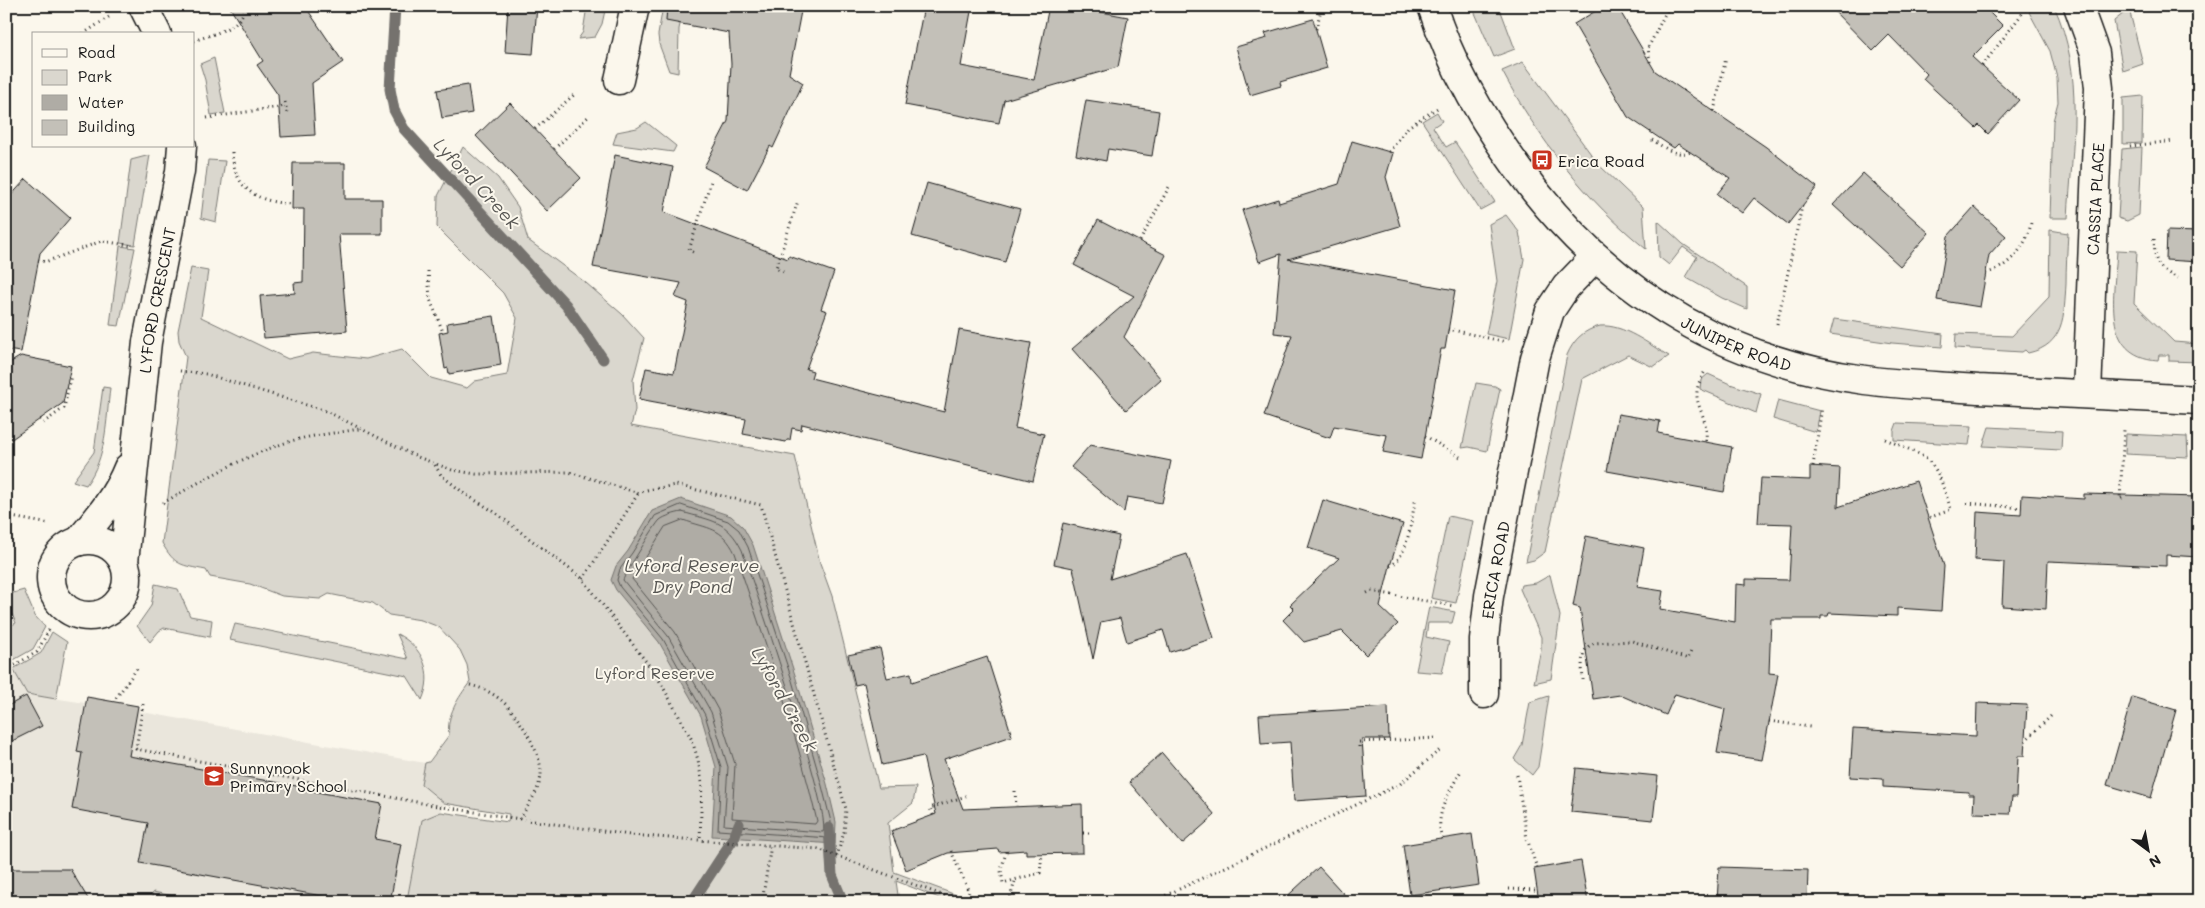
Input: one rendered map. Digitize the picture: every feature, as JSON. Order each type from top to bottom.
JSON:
[{"type":"street","points":[[143,6],[156,32]]},
{"type":"street","points":[[619,80],[635,6]]},
{"type":"street","name":"JUNIPER ROAD","points":[[1432,6],[1463,79],[1500,142],[1552,212],[1595,257],[1641,294],[1682,320],[1716,338],[1779,362],[1863,380],[1932,386],[2199,400]]},
{"type":"street","name":"CASSIA PLACE","points":[[2078,6],[2094,53],[2099,88],[2087,394]]},
{"type":"street","name":"LYFORD CRESCENT","points":[[134,455],[122,482],[104,511],[79,541],[68,546],[59,554],[53,564],[52,588],[57,599],[65,608],[76,614],[89,616],[109,610],[118,603],[124,594],[127,584],[127,572],[124,562],[147,342],[180,171],[182,148]]},
{"type":"street","name":"ERICA ROAD","points":[[1484,694],[1484,639],[1489,596],[1535,358],[1550,312],[1566,287],[1595,257]]},
{"type":"street","points":[[79,541],[100,541],[118,553],[124,562]]},
{"type":"path","points":[[6,13],[16,6]]},
{"type":"path","points":[[1316,29],[1322,6]]},
{"type":"path","points":[[1650,62],[1648,48],[1669,6]]},
{"type":"path","points":[[1982,66],[2028,6]]},
{"type":"path","points":[[195,41],[234,25],[241,19],[244,11]]},
{"type":"path","points":[[86,32],[117,12]]},
{"type":"path","points":[[1714,111],[1726,58]]},
{"type":"path","points":[[535,130],[575,94]]},
{"type":"path","points":[[207,118],[286,104],[287,113]]},
{"type":"path","points":[[1389,152],[1408,127],[1440,107]]},
{"type":"path","points":[[554,149],[589,116]]},
{"type":"path","points":[[1652,140],[1676,153],[1691,152]]},
{"type":"path","points":[[2142,145],[2174,141]]},
{"type":"path","points":[[232,152],[235,174],[247,190],[266,201],[292,204]]},
{"type":"path","points":[[694,252],[689,250],[711,181]]},
{"type":"path","points":[[1140,241],[1169,187]]},
{"type":"path","points":[[783,272],[776,268],[798,201]]},
{"type":"path","points":[[1777,324],[1802,206]]},
{"type":"path","points":[[1986,273],[2005,265],[2020,250],[2028,238],[2031,222]]},
{"type":"path","points":[[2154,239],[2157,264],[2167,273],[2178,278]]},
{"type":"path","points":[[38,260],[45,262],[102,241],[120,245]]},
{"type":"path","points":[[428,271],[430,299],[443,332]]},
{"type":"path","points":[[1448,329],[1513,343]]},
{"type":"path","points":[[1706,370],[1699,380],[1695,394],[1706,424],[1706,441]]},
{"type":"path","points":[[180,371],[206,374],[326,411],[360,429],[452,470],[476,474],[569,472],[638,493],[676,485],[761,505],[846,809],[844,832],[837,856]]},
{"type":"path","points":[[40,420],[42,423],[64,408],[71,375]]},
{"type":"path","points":[[1813,466],[1822,407]]},
{"type":"path","points":[[162,504],[213,474],[270,449],[292,441],[360,429]]},
{"type":"path","points":[[2122,498],[2120,498],[2124,430]]},
{"type":"path","points":[[1425,436],[1460,457]]},
{"type":"path","points":[[1884,439],[1922,454],[1936,469],[1951,510],[1928,518]]},
{"type":"path","points":[[435,464],[441,475],[465,494],[493,511],[583,579],[657,676],[692,740],[698,760],[702,782],[701,840]]},
{"type":"path","points":[[583,579],[638,493]]},
{"type":"path","points":[[1390,566],[1399,560],[1404,550],[1416,498]]},
{"type":"path","points":[[1967,503],[2022,508]]},
{"type":"path","points":[[6,516],[54,525]]},
{"type":"path","points":[[1367,593],[1371,591],[1460,607]]},
{"type":"path","points":[[6,670],[37,652],[50,628]]},
{"type":"path","points":[[1583,680],[1584,655],[1591,644],[1632,641],[1688,659],[1691,651]]},
{"type":"path","points":[[116,698],[139,666]]},
{"type":"path","points":[[470,685],[486,690],[502,701],[523,727],[538,757],[541,772],[540,783],[520,819]]},
{"type":"path","points":[[143,704],[136,748],[443,807],[520,819],[630,835],[818,849],[961,902]]},
{"type":"path","points":[[2026,741],[2052,715]]},
{"type":"path","points":[[1769,721],[1810,726]]},
{"type":"path","points":[[1359,747],[1359,742],[1437,738]]},
{"type":"path","points":[[1152,902],[1400,784],[1442,748]]},
{"type":"path","points":[[1442,839],[1439,828],[1441,812],[1462,769]]},
{"type":"path","points":[[1517,775],[1527,839],[1537,868]]},
{"type":"path","points":[[1015,791],[1016,806]]},
{"type":"path","points":[[933,815],[930,808],[966,796]]},
{"type":"path","points":[[1083,833],[1090,833]]},
{"type":"path","points":[[762,902],[771,847]]},
{"type":"path","points":[[951,851],[969,892],[965,902]]},
{"type":"path","points":[[1006,852],[1001,871],[1003,883],[1040,873],[1042,854]]},
{"type":"path","points":[[1009,902],[1015,881]]},
{"type":"path","points":[[1509,889],[1537,890]]},
{"type":"shaded area","name":"Sunnynook Primary School","points":[[6,656],[27,694],[85,703],[87,697],[138,706],[137,710],[142,712],[425,763],[421,784],[444,803],[441,812],[422,820],[407,900],[415,902],[6,902]]},
{"type":"green space","points":[[587,6],[606,6],[602,24],[595,37],[578,39],[583,32]]},
{"type":"green space","points":[[663,6],[684,6],[679,29],[678,73],[669,71],[659,44],[658,35]]},
{"type":"green space","points":[[1472,6],[1499,6],[1515,49],[1494,57]]},
{"type":"green space","points":[[2037,6],[2054,6],[2064,31],[2070,57],[2073,84],[2074,137],[2068,218],[2050,218],[2053,121],[2058,102],[2057,78],[2050,51],[2029,12]]},
{"type":"green space","points":[[2129,9],[2143,64],[2123,71],[2114,21]]},
{"type":"green space","points":[[214,58],[225,113],[211,115],[205,80],[200,64]]},
{"type":"green space","points":[[1523,62],[1599,165],[1643,207],[1646,249],[1603,210],[1584,189],[1531,121],[1502,71]]},
{"type":"green space","points":[[2143,96],[2142,143],[2123,144],[2123,98]]},
{"type":"green space","points":[[1437,112],[1442,121],[1433,127],[1446,147],[1455,142],[1495,202],[1480,210],[1422,121]]},
{"type":"green space","points":[[646,122],[676,146],[673,152],[613,144],[617,132],[637,128]]},
{"type":"green space","name":"Lyford Reserve","points":[[463,147],[498,178],[518,207],[528,240],[586,283],[622,314],[644,338],[633,380],[635,410],[631,426],[795,456],[820,563],[832,596],[879,788],[916,787],[913,803],[888,823],[894,872],[975,902],[949,902],[896,881],[899,902],[415,902],[407,900],[422,820],[441,812],[508,822],[509,814],[444,803],[421,784],[425,763],[429,762],[449,735],[451,714],[470,682],[467,665],[460,650],[439,627],[421,620],[389,615],[373,603],[329,594],[320,599],[282,596],[250,584],[210,577],[206,570],[180,563],[167,551],[162,543],[186,357],[179,341],[178,331],[191,268],[208,271],[201,317],[288,359],[313,353],[366,359],[402,349],[431,378],[467,388],[475,381],[507,375],[517,318],[503,293],[437,227],[438,196]]},
{"type":"green space","points":[[2142,147],[2139,215],[2127,221],[2118,218],[2122,149]]},
{"type":"green space","points":[[150,155],[135,245],[120,243],[131,160]]},
{"type":"green space","points":[[208,160],[225,161],[216,222],[201,218]]},
{"type":"green space","points":[[1506,215],[1519,232],[1524,259],[1509,339],[1486,334],[1497,281],[1489,224]]},
{"type":"green space","points":[[1658,221],[1683,244],[1747,287],[1747,309],[1722,298],[1685,277],[1697,257],[1683,247],[1669,265],[1659,257]]},
{"type":"green space","points":[[2050,230],[2068,233],[2063,317],[2056,336],[2040,349],[2028,353],[2025,350],[2022,352],[1955,348],[1956,334],[2012,336],[2049,297]]},
{"type":"green space","points":[[120,246],[135,248],[119,326],[110,325]]},
{"type":"green space","points":[[2117,250],[2137,251],[2134,303],[2174,342],[2199,344],[2199,362],[2169,361],[2169,355],[2159,355],[2158,360],[2139,356],[2126,347],[2119,335],[2115,319],[2114,284]]},
{"type":"green space","points":[[1834,319],[1943,334],[1942,347],[1892,343],[1830,334]]},
{"type":"green space","points":[[1600,326],[1609,326],[1627,331],[1669,356],[1653,367],[1628,355],[1582,379],[1545,552],[1534,560],[1526,562],[1567,355],[1580,336]]},
{"type":"green space","points":[[1708,374],[1730,384],[1761,394],[1756,413],[1700,389],[1701,380]]},
{"type":"green space","points":[[1476,383],[1495,386],[1500,389],[1487,451],[1469,447],[1462,448]]},
{"type":"green space","points":[[103,387],[110,388],[102,451],[93,474],[86,485],[73,481],[94,452]]},
{"type":"green space","points":[[1778,400],[1820,411],[1816,432],[1773,419]]},
{"type":"green space","points":[[1897,423],[1972,426],[1969,445],[1894,440],[1894,431]]},
{"type":"green space","points":[[1989,427],[2062,431],[2061,450],[1983,446]]},
{"type":"green space","points":[[2126,434],[2187,437],[2188,457],[2125,454]]},
{"type":"green space","points":[[1448,516],[1473,521],[1456,603],[1431,598]]},
{"type":"green space","points":[[1550,575],[1560,616],[1551,679],[1534,683],[1541,649],[1541,637],[1520,589],[1521,585],[1536,583]]},
{"type":"green space","points":[[155,584],[178,589],[190,616],[212,620],[210,637],[164,628],[150,642],[137,626],[151,606]]},
{"type":"green space","points":[[24,590],[35,616],[45,627],[33,649],[10,662],[6,656],[6,628],[16,623],[6,601],[6,595]]},
{"type":"green space","points":[[1429,607],[1455,612],[1452,623],[1428,623],[1426,637],[1449,642],[1442,673],[1416,671]]},
{"type":"green space","points":[[235,624],[408,659],[397,634],[414,646],[424,662],[427,680],[422,700],[407,676],[230,640]]},
{"type":"green space","points":[[52,632],[67,642],[56,699],[27,694],[13,669],[41,653]]},
{"type":"green space","points":[[1549,696],[1538,767],[1532,775],[1514,759],[1522,745],[1530,702]]},
{"type":"green space","points":[[153,892],[206,902],[151,902]]},
{"type":"water","name":"Lyford Reserve Dry Pond","points":[[681,499],[731,516],[743,527],[753,545],[795,675],[827,784],[836,822],[835,844],[712,836],[716,767],[701,716],[659,642],[616,590],[611,580],[616,566],[628,551],[652,511]]},
{"type":"building","points":[[229,6],[305,6],[343,62],[312,83],[315,135],[281,137],[278,95],[257,65],[263,61]]},
{"type":"building","points":[[508,6],[537,6],[533,54],[505,52]]},
{"type":"building","points":[[667,6],[802,6],[789,74],[803,83],[773,148],[770,146],[747,190],[704,167],[728,121],[731,64],[729,33],[666,21]]},
{"type":"building","points":[[924,6],[972,6],[961,66],[1034,80],[1049,6],[1070,6],[1128,17],[1118,67],[1004,100],[999,123],[905,105]]},
{"type":"building","points":[[1604,6],[1617,6],[1655,71],[1766,147],[1817,187],[1788,224],[1754,198],[1742,213],[1717,194],[1730,178],[1678,144],[1674,148],[1628,117],[1574,24]]},
{"type":"building","points":[[1829,6],[1983,6],[2003,26],[1972,57],[2019,100],[1988,134],[1979,125],[1976,128],[1923,79],[1927,74],[1889,35],[1873,51]]},
{"type":"building","points":[[1313,19],[1327,68],[1280,82],[1281,86],[1250,95],[1236,47],[1267,38],[1265,33]]},
{"type":"building","points":[[468,85],[472,113],[442,118],[437,90]]},
{"type":"building","points":[[1086,100],[1159,111],[1152,156],[1108,149],[1106,161],[1076,155]]},
{"type":"building","points":[[510,103],[581,178],[547,211],[476,136]]},
{"type":"building","points":[[1352,141],[1393,153],[1386,177],[1400,226],[1288,259],[1455,290],[1445,349],[1441,349],[1421,459],[1383,452],[1387,435],[1334,426],[1330,438],[1264,416],[1292,335],[1274,333],[1281,254],[1259,262],[1242,210],[1278,199],[1279,203],[1339,184]]},
{"type":"building","points":[[615,155],[673,167],[664,212],[788,259],[789,256],[834,272],[821,309],[827,311],[806,369],[813,371],[811,378],[944,412],[959,330],[1031,343],[1015,428],[1044,434],[1033,481],[802,424],[801,430],[792,428],[790,440],[786,442],[743,434],[746,419],[639,399],[646,368],[674,373],[688,302],[675,297],[681,283],[593,267]]},
{"type":"building","points":[[293,163],[345,163],[345,199],[382,199],[382,234],[339,234],[347,331],[264,338],[260,296],[295,293],[294,283],[303,282],[304,209],[292,209]]},
{"type":"building","points":[[1863,173],[1929,233],[1900,266],[1833,205]]},
{"type":"building","points":[[26,179],[70,218],[40,253],[21,352],[6,350],[6,201]]},
{"type":"building","points":[[927,183],[1020,209],[1005,262],[912,236]]},
{"type":"building","points":[[1974,207],[2006,236],[1989,255],[1980,307],[1937,300],[1948,236]]},
{"type":"building","points":[[1098,220],[1166,255],[1124,337],[1161,379],[1126,410],[1072,349],[1134,296],[1074,265]]},
{"type":"building","points":[[2167,231],[2199,232],[2199,262],[2166,260]]},
{"type":"building","points":[[494,316],[501,365],[449,374],[448,368],[445,369],[439,333],[448,331],[447,323]]},
{"type":"building","points":[[21,356],[71,366],[63,403],[6,443],[6,365]]},
{"type":"building","points":[[1618,414],[1660,421],[1658,433],[1732,447],[1724,492],[1607,471]]},
{"type":"building","points":[[1090,445],[1171,461],[1162,503],[1127,497],[1124,512],[1071,467]]},
{"type":"building","points":[[1810,466],[1840,468],[1838,507],[1916,481],[1944,566],[1941,611],[1897,608],[1897,616],[1829,613],[1828,616],[1821,616],[1821,619],[1771,619],[1769,673],[1778,674],[1762,760],[1717,753],[1725,709],[1675,694],[1666,715],[1620,695],[1593,699],[1580,608],[1573,606],[1586,536],[1644,548],[1637,587],[1663,591],[1660,609],[1735,622],[1736,584],[1746,585],[1746,579],[1789,580],[1792,524],[1758,523],[1761,478],[1810,480]]},
{"type":"building","points":[[2084,494],[2199,497],[2199,557],[2166,555],[2166,566],[2048,561],[2046,609],[2002,606],[2004,562],[1975,560],[1977,512],[2021,515],[2022,495],[2084,499]]},
{"type":"building","points":[[1323,500],[1403,524],[1380,607],[1398,624],[1366,655],[1342,631],[1304,642],[1283,620],[1294,609],[1290,605],[1339,558],[1308,548]]},
{"type":"building","points":[[1063,523],[1119,536],[1110,579],[1187,554],[1214,638],[1170,652],[1163,630],[1127,642],[1120,618],[1101,622],[1093,659],[1073,568],[1054,564]]},
{"type":"building","points":[[880,648],[887,678],[911,673],[912,682],[987,657],[1012,736],[944,759],[963,809],[1082,804],[1083,853],[1026,854],[1026,850],[999,852],[998,849],[948,853],[906,870],[891,831],[936,814],[923,756],[882,765],[864,683],[855,685],[848,655]]},
{"type":"building","points":[[26,696],[42,726],[6,744],[6,707]]},
{"type":"building","points":[[87,697],[138,706],[129,756],[302,787],[301,789],[382,804],[375,839],[401,844],[390,902],[355,902],[140,863],[148,823],[72,809],[82,753],[77,752]]},
{"type":"building","points":[[2132,697],[2176,710],[2151,798],[2107,785]]},
{"type":"building","points":[[1977,703],[2027,705],[2024,756],[2018,756],[2016,797],[2012,797],[2010,814],[1973,813],[1974,795],[1969,795],[1969,792],[1883,787],[1883,779],[1850,777],[1853,729],[1976,736]]},
{"type":"building","points":[[1388,707],[1389,739],[1362,739],[1366,796],[1294,801],[1290,742],[1261,744],[1259,715]]},
{"type":"building","points":[[1162,753],[1215,815],[1182,844],[1129,782]]},
{"type":"building","points":[[1576,768],[1658,776],[1653,820],[1571,812]]},
{"type":"building","points":[[1472,834],[1479,885],[1410,895],[1403,845]]},
{"type":"building","points":[[1581,861],[1588,902],[1539,902],[1534,869]]},
{"type":"building","points":[[1319,867],[1351,902],[1281,902]]},
{"type":"building","points":[[1719,867],[1808,870],[1807,902],[1717,902]]},
{"type":"building","points":[[6,869],[70,869],[90,902],[6,902]]},
{"type":"waterway","name":"Lyford Creek","points":[[395,6],[390,89],[394,110],[404,129],[566,305],[603,359]]},
{"type":"waterway","points":[[692,902],[734,838],[739,824]]},
{"type":"waterway","name":"Lyford Creek","points":[[829,828],[832,875],[843,902]]},
{"type":"place","name":"Erica Road","points":[[1542,160]]},
{"type":"place","name":"Sunnynook Primary School","points":[[214,776]]}]
